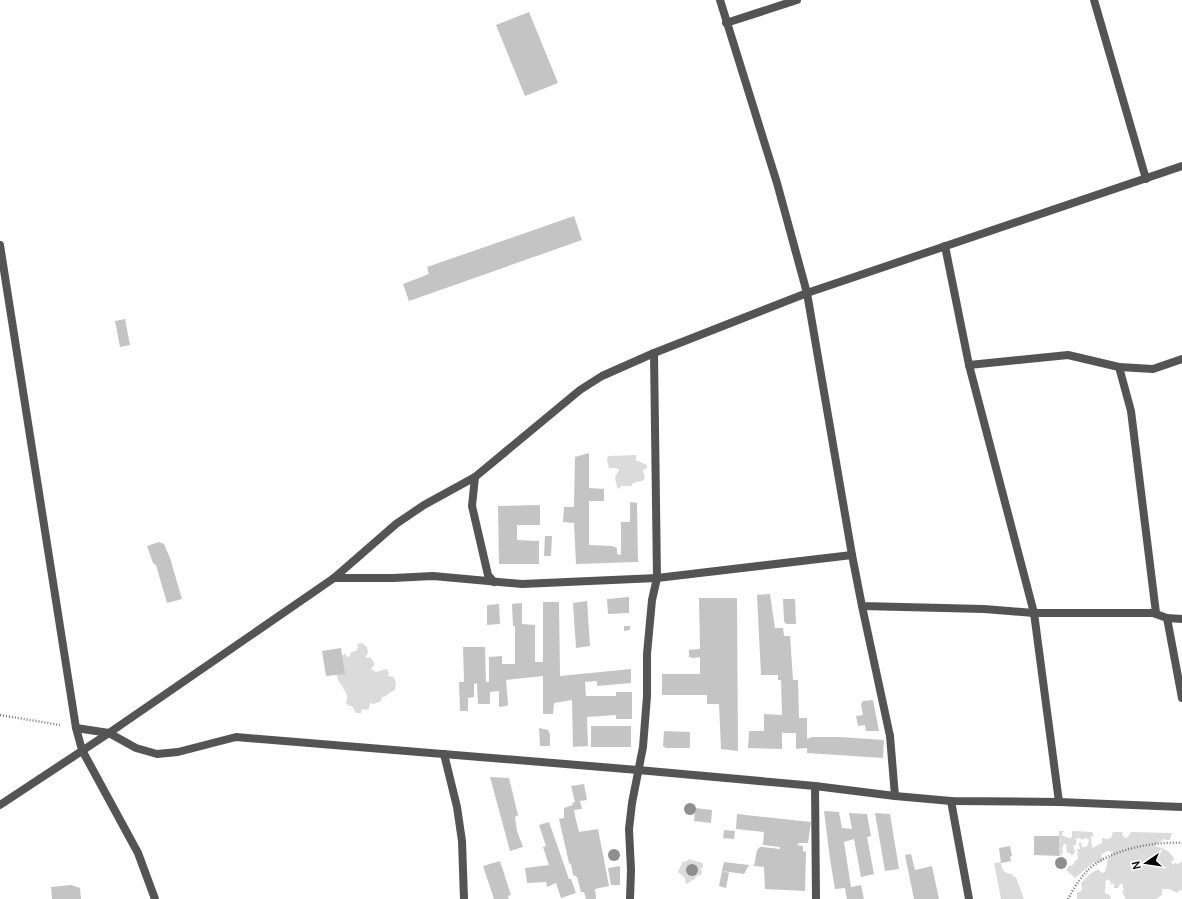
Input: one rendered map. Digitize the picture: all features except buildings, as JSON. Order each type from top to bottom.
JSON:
[{"type":"street","points":[[720,0],[777,183],[807,293],[852,555],[890,736],[895,796]]},
{"type":"street","points":[[726,23],[797,0]]},
{"type":"street","points":[[1094,0],[1146,179]]},
{"type":"street","points":[[0,805],[109,733],[334,578],[396,524],[424,505],[475,477],[580,390],[602,376],[654,353],[807,293],[1182,166]]},
{"type":"street","points":[[0,245],[76,728],[82,750],[138,853],[155,899]]},
{"type":"street","points":[[945,246],[969,365],[1034,613],[1059,802]]},
{"type":"street","points":[[630,899],[629,829],[638,770],[644,747],[647,696],[647,654],[652,600],[657,578],[654,353]]},
{"type":"street","points":[[969,365],[1068,355],[1119,367],[1153,369],[1182,358]]},
{"type":"street","points":[[1119,367],[1131,411],[1156,613]]},
{"type":"street","points":[[475,477],[472,506],[488,575],[494,582]]},
{"type":"street","points":[[334,578],[433,576],[522,584],[657,578],[852,555]]},
{"type":"street","points":[[862,606],[984,609],[1034,613],[1156,613],[1167,618],[1182,619]]},
{"type":"street","points":[[1167,618],[1182,698]]},
{"type":"street","points":[[76,728],[109,733],[136,748],[157,754],[178,752],[236,737],[638,770],[815,786],[951,801],[1059,802],[1182,807]]},
{"type":"street","points":[[444,754],[457,807],[462,841],[464,899]]},
{"type":"street","points":[[815,786],[816,899]]},
{"type":"street","points":[[951,801],[969,899]]},
{"type":"path","points":[[0,714],[76,728]]},
{"type":"path","points":[[1068,899],[1087,871],[1101,861],[1131,848],[1182,842]]},
{"type":"shaded area","points":[[636,455],[636,460],[647,465],[647,468],[643,470],[645,478],[642,481],[633,483],[631,486],[621,486],[619,489],[617,487],[615,477],[619,470],[616,468],[609,468],[607,461],[608,456]]},
{"type":"shaded area","points":[[362,643],[367,647],[368,652],[365,658],[370,657],[375,664],[371,669],[376,672],[386,669],[389,672],[388,676],[394,677],[396,683],[395,690],[382,697],[381,701],[374,704],[370,703],[369,709],[362,709],[361,713],[356,713],[352,706],[349,706],[346,703],[347,695],[337,675],[344,664],[340,658],[345,653],[347,657],[350,656],[351,652],[356,651],[358,647],[357,644]]},
{"type":"shaded area","points":[[1059,831],[1065,831],[1062,835],[1069,838],[1072,837],[1072,831],[1092,832],[1094,836],[1091,836],[1092,848],[1102,843],[1102,838],[1111,838],[1113,832],[1123,832],[1122,835],[1125,838],[1128,837],[1131,832],[1172,833],[1170,840],[1164,839],[1154,846],[1170,853],[1174,859],[1171,862],[1173,865],[1182,861],[1182,891],[1180,890],[1177,893],[1169,889],[1162,889],[1162,895],[1156,899],[1126,899],[1122,892],[1124,890],[1123,884],[1120,884],[1118,888],[1114,888],[1114,884],[1111,884],[1110,881],[1106,879],[1105,893],[1110,895],[1111,899],[1077,899],[1077,892],[1082,891],[1081,883],[1090,874],[1098,869],[1102,873],[1105,872],[1108,859],[1113,852],[1107,851],[1102,854],[1101,857],[1105,859],[1099,863],[1094,862],[1075,878],[1066,870],[1078,859],[1077,849],[1080,849],[1080,847],[1078,844],[1081,842],[1082,847],[1085,847],[1087,846],[1089,840],[1086,838],[1081,840],[1081,838],[1076,839],[1076,845],[1073,846],[1075,852],[1072,856],[1070,853],[1067,853],[1066,844],[1064,844],[1062,855],[1059,856]]},
{"type":"shaded area","points":[[689,859],[703,863],[703,867],[701,869],[701,875],[697,876],[694,880],[686,884],[685,878],[678,872],[682,862]]},
{"type":"shaded area","points":[[1001,862],[1004,871],[1016,877],[1024,899],[1001,899],[994,863]]}]
